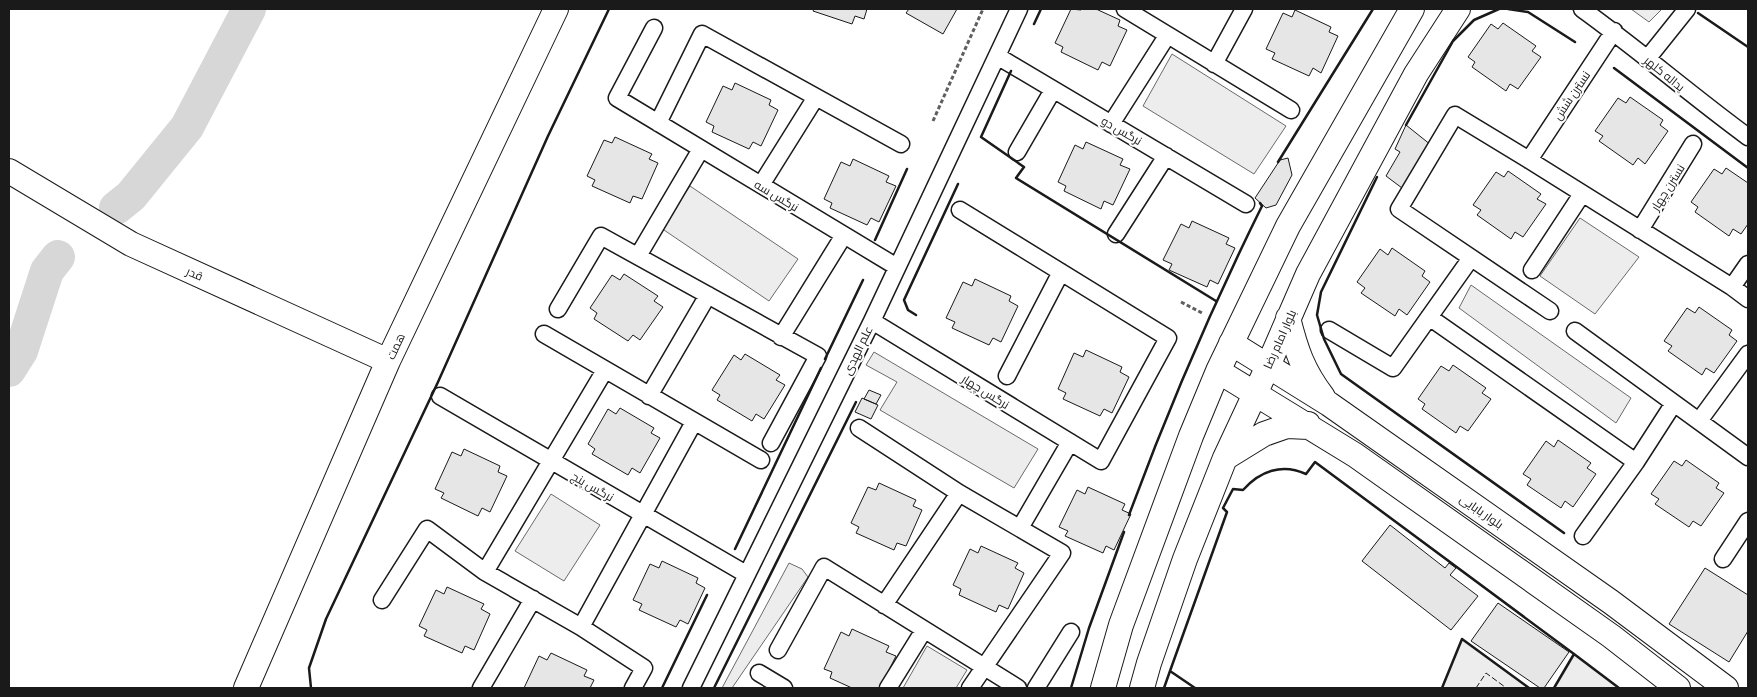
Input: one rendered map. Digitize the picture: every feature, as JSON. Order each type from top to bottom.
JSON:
[{"type":"street","name":"همت","points":[[252,684],[388,361],[556,9]]},
{"type":"street","name":"علم الهدی","points":[[691,688],[872,321],[1019,9]]},
{"type":"street","points":[[1125,9],[1291,110]]},
{"type":"street","points":[[1214,64],[1244,9]]},
{"type":"street","points":[[1103,688],[1121,626],[1191,436],[1218,371],[1288,226],[1412,9]]},
{"type":"street","name":"بلوار امام رضا","points":[[1142,688],[1185,559],[1225,458],[1308,274],[1416,74],[1458,9]]},
{"type":"street","name":"یداله کلهر","points":[[1582,9],[1614,31],[1711,110],[1747,134]]},
{"type":"street","points":[[1647,59],[1688,9]]},
{"type":"street","name":"نرگس سه","points":[[654,28],[617,98],[897,267]]},
{"type":"street","name":"نسترن شش","points":[[1529,160],[1614,31]]},
{"type":"street","points":[[658,123],[702,34],[901,144]]},
{"type":"street","points":[[1111,124],[1167,36]]},
{"type":"street","name":"نرگس دو","points":[[996,56],[1246,204]]},
{"type":"street","points":[[1017,152],[1053,90]]},
{"type":"street","points":[[761,185],[816,97]]},
{"type":"street","points":[[1550,311],[1399,209],[1455,115],[1732,287],[1748,299]]},
{"type":"street","name":"نسترن چهار","points":[[1640,230],[1693,144]]},
{"type":"street","points":[[638,256],[701,149]]},
{"type":"street","points":[[1116,234],[1166,156]]},
{"type":"street","name":"قدر","points":[[9,171],[131,244],[388,361]]},
{"type":"street","points":[[1532,270],[1582,194]]},
{"type":"street","points":[[960,210],[1061,272],[1008,376]]},
{"type":"street","points":[[781,337],[844,235]]},
{"type":"street","points":[[558,309],[601,236],[818,356],[771,444]]},
{"type":"street","points":[[1329,330],[1393,368],[1471,258]]},
{"type":"street","points":[[1732,287],[1748,264]]},
{"type":"street","name":"نرگس چهار","points":[[872,321],[1101,461],[1168,338],[1061,272]]},
{"type":"street","points":[[649,396],[708,295]]},
{"type":"street","points":[[1429,317],[1636,462]]},
{"type":"street","points":[[1288,318],[1296,350],[1311,381],[1329,404]]},
{"type":"street","points":[[1575,331],[1748,457]]},
{"type":"street","points":[[544,334],[761,460]]},
{"type":"street","name":"بلوار بابایی","points":[[1231,343],[1329,404],[1611,602],[1726,688]]},
{"type":"street","points":[[1699,422],[1748,354]]},
{"type":"street","points":[[485,572],[605,370]]},
{"type":"street","points":[[1218,371],[1355,455],[1610,636],[1678,688]]},
{"type":"street","name":"نرگس پنج","points":[[440,396],[746,574]]},
{"type":"street","points":[[1309,427],[1306,412],[1310,406],[1322,403],[1329,404]]},
{"type":"street","points":[[1584,536],[1636,462],[1674,403]]},
{"type":"street","points":[[581,627],[694,422]]},
{"type":"street","points":[[1225,458],[1264,434],[1287,426],[1309,427]]},
{"type":"street","points":[[859,428],[959,492],[1062,552],[970,688]]},
{"type":"street","points":[[1020,528],[1070,442]]},
{"type":"street","points":[[884,605],[959,492]]},
{"type":"street","points":[[1723,559],[1748,521]]},
{"type":"street","points":[[382,600],[427,529],[485,572],[581,627],[644,668],[633,688]]},
{"type":"street","points":[[778,650],[824,567],[1018,688]]},
{"type":"street","points":[[481,688],[533,599]]},
{"type":"street","points":[[888,688],[924,630]]},
{"type":"street","points":[[1036,688],[1071,632]]},
{"type":"street","points":[[759,673],[784,688]]},
{"type":"path","points":[[933,121],[983,9]]},
{"type":"path","points":[[1181,302],[1204,314]]},
{"type":"shaded area","points":[[1631,9],[1662,9],[1649,22]]},
{"type":"shaded area","points":[[1172,54],[1286,126],[1254,174],[1143,106]]},
{"type":"shaded area","points":[[690,186],[798,259],[769,301],[661,228]]},
{"type":"shaded area","points":[[1580,218],[1639,257],[1595,314],[1540,276]]},
{"type":"shaded area","points":[[1471,285],[1631,398],[1616,423],[1459,308]]},
{"type":"shaded area","points":[[874,352],[1038,449],[1014,488],[880,410],[897,382],[866,365]]},
{"type":"shaded area","points":[[551,494],[600,525],[564,581],[515,551]]},
{"type":"shaded area","points":[[789,563],[802,569],[808,577],[732,688],[722,688]]},
{"type":"shaded area","points":[[1462,639],[1529,688],[1442,688]]},
{"type":"shaded area","points":[[927,646],[967,670],[956,688],[903,688]]},
{"type":"shaded area","points":[[1574,654],[1619,688],[1554,688]]},
{"type":"building","points":[[814,9],[867,9],[864,19],[855,16],[852,24],[813,11]]},
{"type":"building","points":[[909,9],[957,9],[943,34],[906,13]]},
{"type":"building","points":[[1071,9],[1096,9],[1120,20],[1118,26],[1127,30],[1110,66],[1102,62],[1098,70],[1061,52],[1063,47],[1055,43]]},
{"type":"building","points":[[1295,10],[1331,27],[1329,32],[1338,36],[1321,73],[1313,68],[1309,76],[1272,59],[1275,53],[1266,49],[1283,13],[1292,17]]},
{"type":"building","points":[[1503,23],[1536,46],[1532,51],[1541,57],[1518,89],[1510,84],[1506,91],[1472,67],[1475,62],[1468,57],[1491,24],[1498,29]]},
{"type":"building","points":[[735,83],[771,100],[769,105],[778,110],[761,146],[753,142],[749,149],[712,132],[714,126],[706,122],[723,86],[732,90]]},
{"type":"building","points":[[1630,97],[1663,120],[1660,125],[1668,131],[1645,164],[1638,158],[1633,165],[1599,141],[1603,136],[1595,131],[1618,98],[1626,103]]},
{"type":"building","points":[[1406,125],[1431,145],[1402,188],[1386,176],[1400,152],[1395,149]]},
{"type":"building","points":[[615,137],[652,154],[649,159],[658,163],[642,199],[633,196],[630,203],[592,186],[595,180],[587,176],[604,140],[612,143]]},
{"type":"building","points":[[1086,142],[1123,159],[1120,165],[1130,169],[1113,205],[1104,201],[1101,209],[1064,191],[1066,186],[1058,182],[1075,145],[1083,149]]},
{"type":"building","points":[[1288,158],[1292,175],[1276,205],[1266,208],[1255,198],[1280,160]]},
{"type":"building","points":[[853,159],[889,176],[886,182],[896,186],[879,222],[871,218],[867,225],[830,208],[832,203],[824,199],[841,162],[850,166]]},
{"type":"building","points":[[1726,168],[1748,183],[1748,224],[1741,234],[1733,229],[1729,236],[1695,212],[1698,207],[1691,202],[1714,169],[1722,174]]},
{"type":"building","points":[[1508,171],[1541,194],[1537,199],[1546,204],[1523,237],[1515,232],[1511,239],[1477,215],[1481,210],[1473,205],[1496,172],[1504,177]]},
{"type":"building","points":[[1192,221],[1229,238],[1226,244],[1235,248],[1218,284],[1210,280],[1207,287],[1169,270],[1172,264],[1163,260],[1181,224],[1189,228]]},
{"type":"building","points":[[1392,248],[1425,271],[1422,276],[1430,282],[1407,315],[1399,309],[1395,316],[1361,293],[1365,288],[1357,282],[1380,249],[1388,255]]},
{"type":"building","points":[[624,274],[658,296],[654,301],[663,307],[640,340],[633,335],[628,341],[594,319],[597,313],[590,308],[612,275],[620,280]]},
{"type":"building","points":[[975,279],[1011,296],[1009,301],[1018,306],[1001,342],[993,338],[989,345],[952,328],[955,322],[946,318],[963,282],[972,286]]},
{"type":"building","points":[[1699,307],[1732,330],[1729,335],[1737,341],[1714,373],[1706,368],[1702,375],[1668,351],[1672,346],[1664,341],[1687,308],[1695,313]]},
{"type":"building","points":[[1086,350],[1122,367],[1120,372],[1129,377],[1112,413],[1104,409],[1100,416],[1063,399],[1066,393],[1058,389],[1074,353],[1083,357]]},
{"type":"building","points":[[745,354],[780,375],[776,380],[785,385],[764,419],[756,414],[752,421],[717,400],[720,395],[712,390],[734,355],[741,360]]},
{"type":"building","points":[[1453,365],[1486,388],[1482,393],[1491,399],[1468,431],[1460,426],[1456,433],[1422,409],[1425,404],[1418,399],[1441,366],[1449,371]]},
{"type":"building","points":[[869,390],[881,395],[876,404],[864,399]]},
{"type":"building","points":[[862,398],[878,405],[871,419],[855,412]]},
{"type":"building","points":[[620,408],[654,428],[651,433],[660,438],[640,473],[632,468],[628,475],[592,454],[595,449],[588,444],[608,409],[616,414]]},
{"type":"building","points":[[1558,440],[1591,463],[1587,468],[1596,474],[1573,507],[1565,501],[1561,508],[1527,485],[1531,479],[1523,474],[1546,441],[1554,447]]},
{"type":"building","points":[[464,449],[500,466],[498,472],[507,476],[490,512],[482,508],[478,516],[441,498],[444,493],[435,489],[452,452],[461,456]]},
{"type":"building","points":[[1686,460],[1719,483],[1716,488],[1724,493],[1701,526],[1693,521],[1689,527],[1655,504],[1659,499],[1651,494],[1674,461],[1682,466]]},
{"type":"building","points":[[879,483],[916,500],[913,506],[922,510],[906,546],[897,543],[894,550],[856,533],[859,527],[851,523],[868,487],[876,490]]},
{"type":"building","points":[[1088,487],[1125,504],[1122,510],[1131,514],[1114,550],[1106,546],[1103,553],[1065,536],[1068,531],[1059,527],[1077,490],[1085,494]]},
{"type":"building","points":[[1390,525],[1445,568],[1449,563],[1456,568],[1450,575],[1478,596],[1451,630],[1362,561]]},
{"type":"building","points":[[981,546],[1018,563],[1015,568],[1024,573],[1008,609],[999,605],[996,612],[959,595],[961,589],[953,585],[970,549],[978,553]]},
{"type":"building","points":[[662,561],[698,578],[696,583],[705,588],[688,624],[680,620],[676,627],[639,610],[642,604],[633,600],[650,564],[659,568]]},
{"type":"building","points":[[1705,568],[1748,595],[1748,631],[1729,662],[1669,624]]},
{"type":"building","points":[[447,587],[484,604],[481,609],[490,614],[474,650],[465,646],[462,653],[424,636],[427,630],[419,626],[436,590],[444,594]]},
{"type":"building","points":[[1498,603],[1569,652],[1544,688],[1540,688],[1471,641]]},
{"type":"building","points":[[852,629],[889,646],[886,652],[896,656],[880,688],[852,688],[830,678],[832,672],[824,669],[841,632],[849,636]]},
{"type":"building","points":[[551,653],[587,670],[584,676],[594,680],[590,688],[524,688],[539,656],[547,660]]},
{"type":"waterway","points":[[116,208],[131,196],[187,127],[249,9]]},
{"type":"waterway","points":[[9,370],[21,351],[47,271],[58,257]]},
{"type":"fence","points":[[1476,688],[1486,673],[1505,688]]},
{"type":"wall","points":[[311,688],[309,668],[326,619],[438,382],[548,136],[609,9]]},
{"type":"wall","points":[[1034,24],[1041,9]]},
{"type":"wall","points":[[1278,162],[1373,9]]},
{"type":"wall","points":[[1406,125],[1453,41],[1474,20],[1499,9]]},
{"type":"wall","points":[[1508,9],[1528,12],[1575,42]]},
{"type":"wall","points":[[1698,13],[1748,47]]},
{"type":"wall","points":[[1614,68],[1748,168]]},
{"type":"wall","points":[[1011,71],[981,137],[1024,167],[1016,178],[1216,301]]},
{"type":"wall","points":[[875,240],[907,169]]},
{"type":"wall","points":[[1377,177],[1321,292],[1317,315],[1324,339],[1341,374],[1564,533]]},
{"type":"wall","points":[[916,315],[908,310],[904,300],[958,184]]},
{"type":"wall","points":[[1129,515],[1175,397],[1208,320],[1262,206],[1260,203]]},
{"type":"wall","points":[[825,359],[863,280]]},
{"type":"wall","points":[[735,549],[821,368]]},
{"type":"wall","points":[[714,688],[856,402]]},
{"type":"wall","points":[[1195,688],[1170,671],[1227,512],[1223,508],[1233,489],[1243,490],[1264,474],[1280,469],[1288,469],[1306,474],[1315,462],[1574,654],[1554,688]]},
{"type":"wall","points":[[1071,688],[1089,628],[1124,532]]},
{"type":"wall","points":[[662,688],[707,595]]},
{"type":"wall","points":[[1442,688],[1462,639],[1529,688]]},
{"type":"wall","points":[[1573,656],[1574,654],[1619,688]]},
{"type":"wall","points":[[1164,688],[1170,671]]}]
